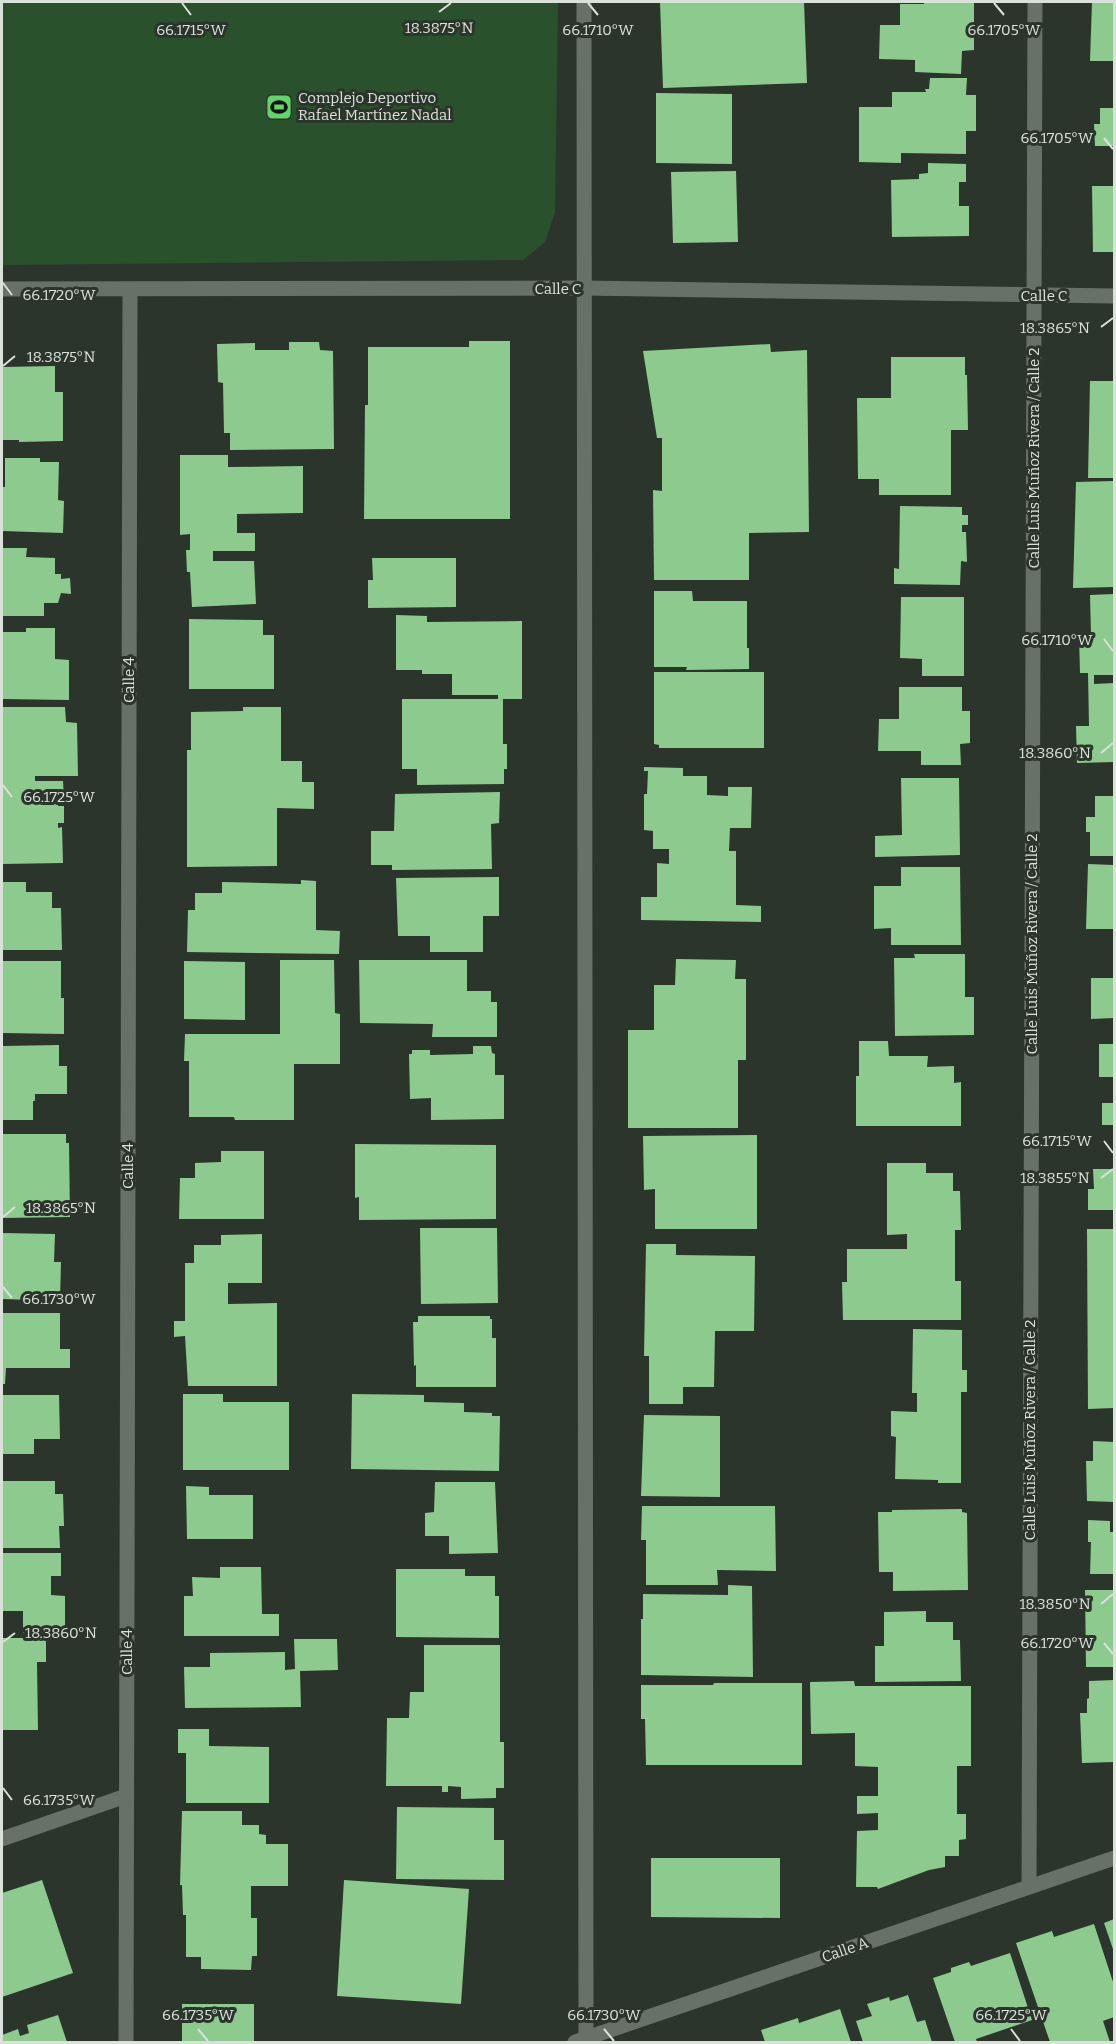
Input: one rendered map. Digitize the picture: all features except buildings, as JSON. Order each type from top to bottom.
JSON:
[{"type":"street","points":[[582,2041],[584,2]]},
{"type":"street","name":"Calle Luis Muñoz Rivera / Calle 2","points":[[1029,1887],[1035,2]]},
{"type":"street","name":"Calle C","points":[[2,289],[583,288],[1114,296]]},
{"type":"street","name":"Calle 4","points":[[126,2043],[130,290]]},
{"type":"street","points":[[2,1839],[126,1796]]},
{"type":"street","name":"Calle A","points":[[582,2041],[1114,1858]]},
{"type":"green space","name":"Complejo Deportivo Rafael Martínez Nadal","points":[[2,2],[558,2],[555,212],[545,242],[523,260],[2,265]]},
{"type":"place","name":"Complejo Deportivo Rafael Martínez Nadal","points":[[279,107]]}]
